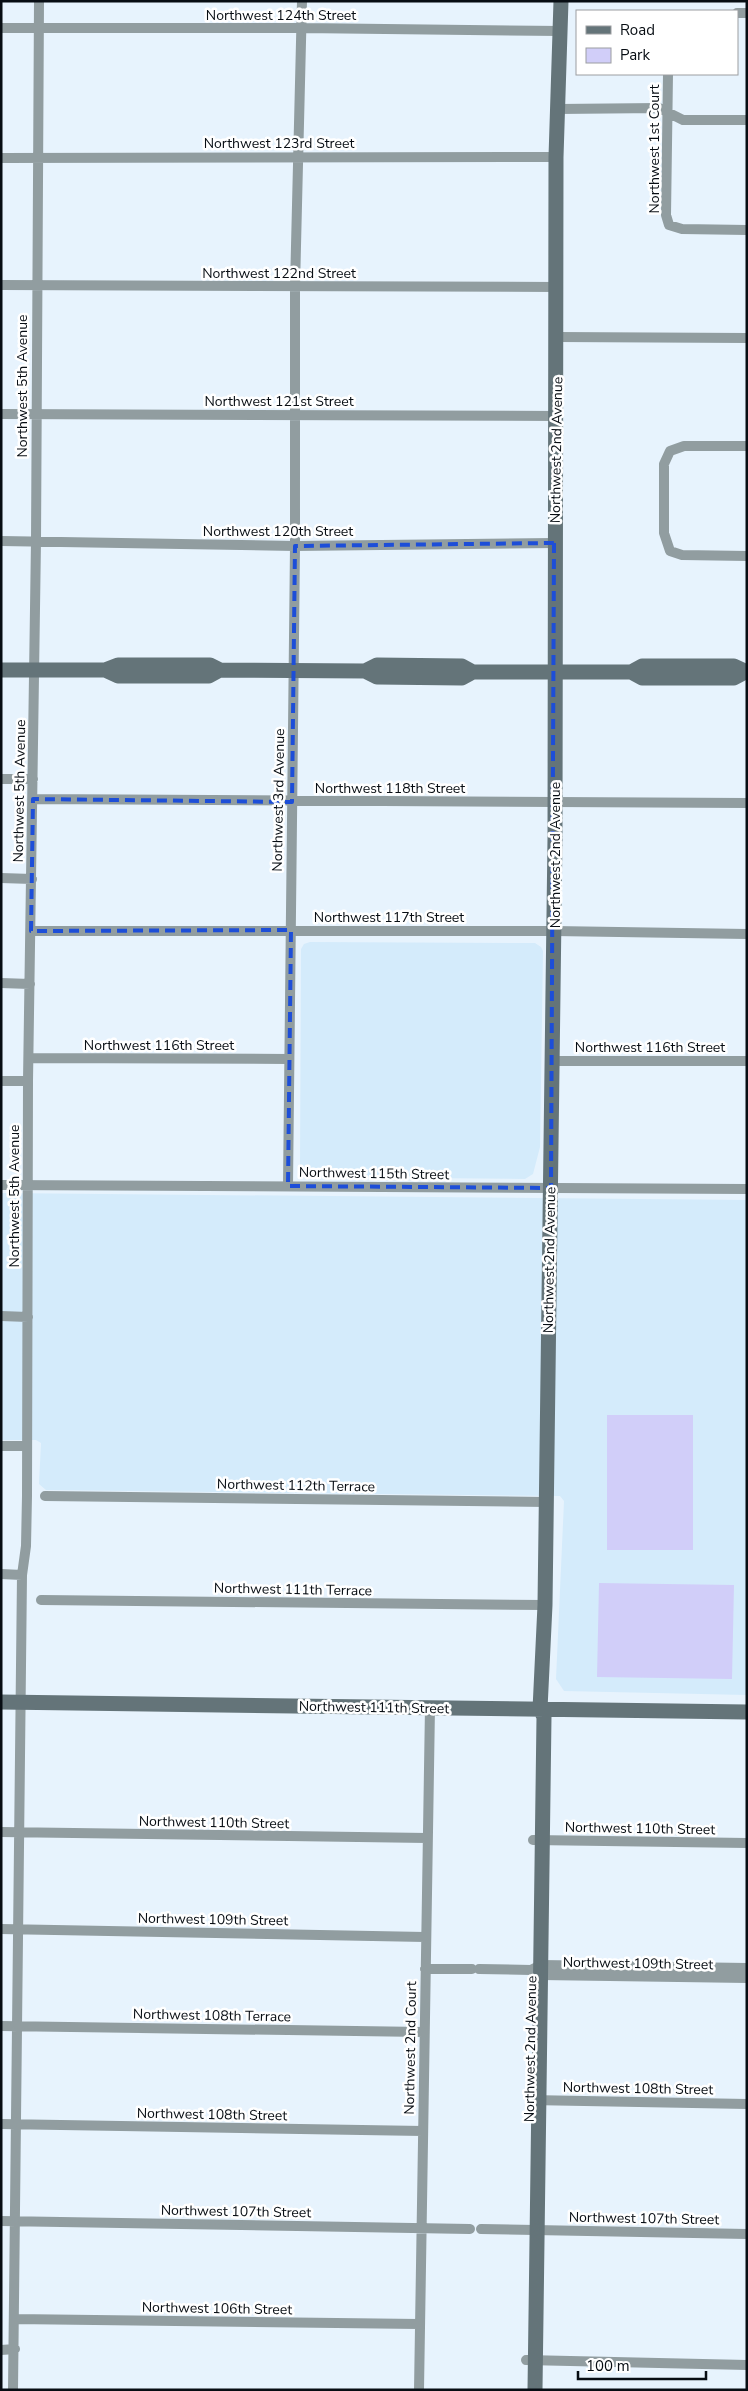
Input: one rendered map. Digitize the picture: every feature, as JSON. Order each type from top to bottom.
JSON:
[{"type":"street","name":"Northwest 5th Avenue","points":[[13,2390],[15,2349],[22,1575],[26,1546],[28,1081],[34,779],[33,670],[36,541],[39,1]]},
{"type":"street","name":"Northwest 3rd Avenue","points":[[288,1186],[296,287],[302,1]]},
{"type":"street","name":"Northwest 2nd Avenue","points":[[535,2390],[531,2360],[534,2100],[538,1970],[536,1716],[540,1709],[545,1605],[553,1061],[556,672],[554,543],[557,416],[556,157],[561,1]]},
{"type":"street","name":"Northwest 124th Street","points":[[1,28],[302,28],[561,31]]},
{"type":"street","name":"Northwest 1st Court","points":[[668,75],[666,215],[669,225],[682,229],[747,230]]},
{"type":"street","points":[[558,109],[660,108],[666,113],[683,120],[747,120]]},
{"type":"street","name":"Northwest 123rd Street","points":[[1,158],[556,157]]},
{"type":"street","name":"Northwest 122nd Street","points":[[1,285],[557,287]]},
{"type":"street","points":[[557,337],[747,338]]},
{"type":"street","name":"Northwest 121st Street","points":[[1,414],[557,416]]},
{"type":"street","points":[[747,446],[684,446],[670,451],[664,464],[664,533],[670,551],[682,556],[747,556]]},
{"type":"street","name":"Northwest 120th Street","points":[[1,541],[295,546],[554,543]]},
{"type":"street","points":[[1,670],[105,670],[118,676],[209,676],[220,670],[365,671],[377,665],[387,665],[462,666],[473,672],[631,672],[642,666],[734,666],[746,672]]},
{"type":"street","points":[[1,779],[34,779]]},
{"type":"street","name":"Northwest 118th Street","points":[[33,799],[747,804]]},
{"type":"street","points":[[1,878],[32,878]]},
{"type":"street","name":"Northwest 117th Street","points":[[31,931],[554,931],[747,934]]},
{"type":"street","points":[[1,984],[30,984]]},
{"type":"street","name":"Northwest 116th Street","points":[[29,1058],[290,1059]]},
{"type":"street","name":"Northwest 116th Street","points":[[553,1061],[747,1061]]},
{"type":"street","points":[[1,1081],[28,1081]]},
{"type":"street","name":"Northwest 115th Street","points":[[1,1185],[747,1189]]},
{"type":"street","points":[[1,1316],[28,1317]]},
{"type":"street","points":[[1,1446],[25,1446]]},
{"type":"street","name":"Northwest 112th Terrace","points":[[45,1496],[546,1502]]},
{"type":"street","points":[[1,1574],[22,1575]]},
{"type":"street","name":"Northwest 111th Terrace","points":[[41,1600],[545,1605]]},
{"type":"street","name":"Northwest 111th Street","points":[[1,1702],[747,1712]]},
{"type":"street","name":"Northwest 2nd Court","points":[[419,2390],[426,1838],[430,1707]]},
{"type":"street","name":"Northwest 110th Street","points":[[1,1832],[426,1838]]},
{"type":"street","name":"Northwest 110th Street","points":[[538,1840],[747,1842]]},
{"type":"street","name":"Northwest 109th Street","points":[[1,1929],[425,1937]]},
{"type":"street","name":"Northwest 109th Street","points":[[425,1969],[708,1972],[747,1968]]},
{"type":"street","name":"Northwest 109th Street","points":[[708,1972],[747,1978]]},
{"type":"street","name":"Northwest 108th Terrace","points":[[1,2026],[423,2032]]},
{"type":"street","name":"Northwest 108th Street","points":[[534,2100],[747,2104]]},
{"type":"street","name":"Northwest 108th Street","points":[[1,2124],[423,2131]]},
{"type":"street","name":"Northwest 107th Street","points":[[1,2221],[422,2229],[470,2228]]},
{"type":"street","name":"Northwest 107th Street","points":[[481,2228],[747,2234]]},
{"type":"street","name":"Northwest 106th Street","points":[[14,2319],[419,2324]]},
{"type":"street","points":[[1,2350],[15,2349]]},
{"type":"street","name":"Northwest 2nd Avenue","points":[[526,2390],[531,2360]]},
{"type":"street","points":[[531,2360],[747,2366]]},
{"type":"highlighted area","points":[[554,543],[551,1188],[288,1186],[291,930],[31,931],[33,799],[292,802],[295,546]]},
{"type":"shaded area","points":[[310,942],[535,943],[541,947],[543,951],[540,1147],[533,1174],[525,1179],[309,1177],[303,1174],[300,1170],[301,949],[304,944]]},
{"type":"shaded area","points":[[1,1193],[747,1200],[747,1695],[564,1691],[556,1679],[564,1501],[560,1496],[46,1490],[39,1484],[41,1443],[36,1440],[1,1440]]},
{"type":"green space","points":[[607,1415],[693,1415],[693,1550],[607,1550]]},
{"type":"green space","points":[[599,1583],[734,1585],[732,1679],[597,1677]]}]
